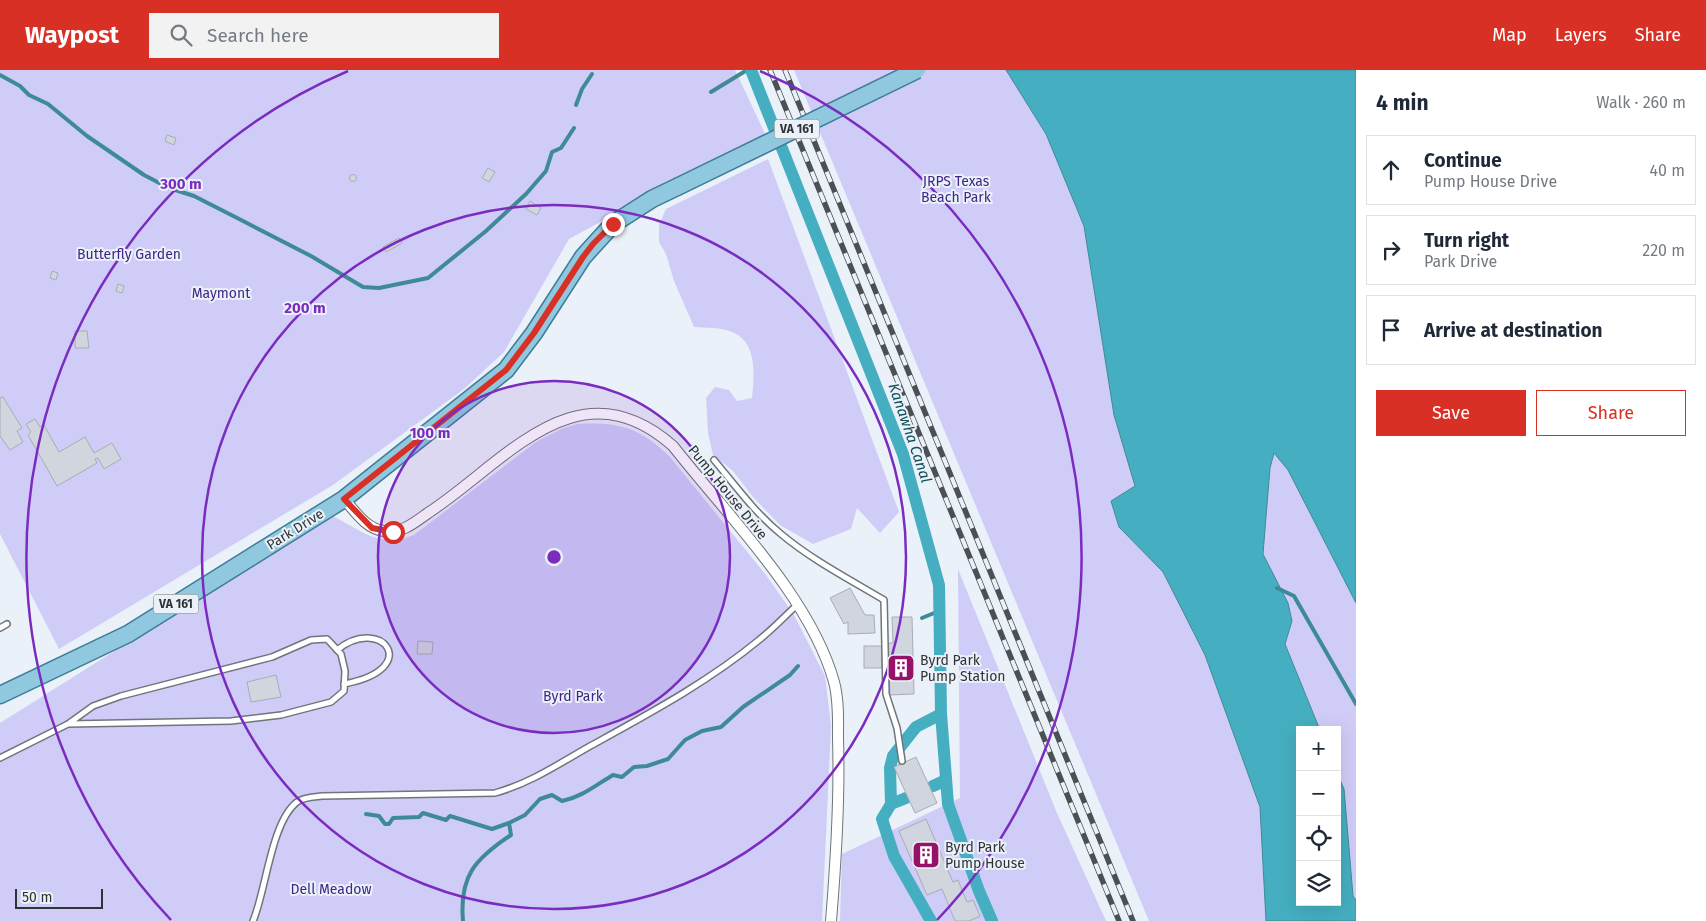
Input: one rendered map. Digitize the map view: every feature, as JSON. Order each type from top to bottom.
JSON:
[{"type":"main road","name":"Park Drive","points":[[0,695],[128,634],[344,499],[506,370],[534,333],[583,257],[606,231],[652,199],[917,70]]},
{"type":"street","name":"Pump House Drive","points":[[344,499],[372,528],[393,532],[404,529],[438,507],[518,446],[552,423],[584,414],[613,414],[648,427],[673,446],[799,604],[826,658],[835,684],[839,773],[831,921]]},
{"type":"lane","points":[[714,460],[754,508],[779,533],[810,556],[884,600],[886,694],[897,728],[902,761]]},
{"type":"lane","points":[[254,921],[278,833],[288,814],[298,801],[322,796],[495,793],[518,787],[548,772],[712,675],[760,640],[799,604]]},
{"type":"lane","points":[[0,628],[7,624]]},
{"type":"lane","points":[[0,758],[68,724],[94,706],[121,696],[272,658],[311,640],[327,639],[340,654],[345,671],[344,691],[331,702],[281,715],[231,721],[68,724]]},
{"type":"lane","points":[[337,650],[353,640],[369,639],[386,644],[391,651],[390,658],[381,670],[365,679],[344,684]]},
{"type":"green space","name":"Maymont","points":[[0,70],[735,70],[769,142],[655,192],[569,239],[504,352],[464,389],[333,485],[59,649],[0,534]]},
{"type":"green space","name":"JRPS Texas Beach Park","points":[[794,70],[1006,70],[1046,134],[1084,226],[1114,415],[1135,486],[1111,501],[1119,527],[1163,572],[1205,655],[1262,813],[1266,921],[1149,921]]},
{"type":"green space","points":[[768,159],[899,512],[880,533],[857,508],[851,529],[813,544],[780,525],[753,497],[733,471],[713,455],[708,433],[706,398],[715,387],[729,390],[737,401],[752,398],[753,370],[750,351],[746,343],[732,332],[723,329],[694,327],[674,281],[666,254],[659,242],[659,225],[666,209]]},
{"type":"green space","name":"Byrd Park","points":[[577,424],[605,424],[628,428],[648,439],[670,457],[766,575],[794,615],[825,676],[831,726],[822,921],[0,921],[0,723],[331,515],[361,532],[380,539],[402,539],[414,535],[536,442],[561,429]]},
{"type":"green space","points":[[1274,453],[1288,470],[1356,603],[1356,900],[1353,896],[1344,789],[1341,782],[1341,726],[1318,726],[1285,643],[1292,622],[1262,554],[1270,468]]},
{"type":"green space","points":[[958,569],[1057,813],[1106,921],[840,921],[842,854],[960,798]]},
{"type":"shaded area","points":[[1006,70],[1356,70],[1356,603],[1288,470],[1274,453],[1270,468],[1263,554],[1288,603],[1292,621],[1285,644],[1318,726],[1296,726],[1296,906],[1341,906],[1341,782],[1344,789],[1353,896],[1356,900],[1356,921],[1266,921],[1260,807],[1205,655],[1163,572],[1119,527],[1111,501],[1135,486],[1114,415],[1084,226],[1046,134]]},
{"type":"building","points":[[167,135],[176,138],[174,145],[165,141]]},
{"type":"building","points":[[488,168],[495,172],[489,182],[482,178]]},
{"type":"building","points":[[353,174],[357,178],[353,182],[349,178]]},
{"type":"building","points":[[530,201],[541,208],[537,215],[526,209]]},
{"type":"building","points":[[399,238],[402,243],[386,252],[383,247]]},
{"type":"building","points":[[52,271],[58,273],[56,280],[50,278]]},
{"type":"building","points":[[118,284],[124,286],[122,293],[116,291]]},
{"type":"building","points":[[75,331],[87,331],[89,348],[75,348]]},
{"type":"building","points":[[3,397],[22,428],[17,431],[23,442],[10,450],[0,436],[0,398]]},
{"type":"building","points":[[35,419],[40,427],[44,425],[59,452],[85,437],[94,453],[112,443],[121,459],[104,469],[98,458],[95,459],[97,463],[57,486],[28,435],[31,432],[26,424]]},
{"type":"building","points":[[850,588],[865,615],[874,615],[875,633],[848,634],[848,622],[844,624],[830,598]]},
{"type":"building","name":"Byrd Park Pump Station","points":[[892,617],[912,617],[914,694],[890,695],[888,643],[893,643]]},
{"type":"building","points":[[418,641],[433,642],[432,654],[417,654]]},
{"type":"building","points":[[864,646],[882,646],[882,668],[864,668]]},
{"type":"building","points":[[276,675],[281,697],[251,702],[247,682]]},
{"type":"building","points":[[916,757],[937,803],[915,813],[894,767]]},
{"type":"building","name":"Byrd Park Pump House","points":[[926,819],[953,882],[958,880],[967,902],[973,900],[980,916],[969,921],[955,921],[942,889],[927,895],[899,831]]},
{"type":"waterway","points":[[711,92],[747,70]]},
{"type":"waterway","name":"Kanawha Canal","points":[[751,70],[903,454],[939,585],[941,714],[916,727],[893,756],[890,768],[891,804],[882,819],[894,856],[931,921]]},
{"type":"waterway","points":[[576,105],[582,89],[592,74]]},
{"type":"waterway","points":[[0,75],[20,86],[29,95],[48,104],[87,136],[144,175],[169,188],[194,196],[245,222],[311,256],[363,287],[379,288],[428,278],[486,231],[526,194],[546,171],[552,152],[561,148],[574,128]]},
{"type":"waterway","points":[[1277,588],[1294,596],[1356,704]]},
{"type":"waterway","points":[[922,618],[939,611]]},
{"type":"waterway","points":[[463,921],[462,905],[464,892],[472,870],[488,852],[511,835],[509,823],[525,815],[540,799],[552,795],[562,801],[576,797],[613,775],[622,777],[634,767],[647,766],[668,759],[685,740],[702,731],[721,727],[743,707],[790,675],[798,666]]},
{"type":"waterway","points":[[941,714],[948,804],[979,891],[992,921]]},
{"type":"waterway","name":"Kanawha Canal","points":[[933,786],[946,780]]},
{"type":"waterway","name":"Kanawha Canal","points":[[891,804],[906,798]]},
{"type":"waterway","points":[[366,814],[379,816],[385,824],[389,824],[393,818],[419,817],[423,813],[446,820],[450,816],[492,829],[509,823]]},
{"type":"railway","points":[[770,70],[1119,921]]},
{"type":"railway","points":[[785,70],[1133,921]]},
{"type":"place","name":"Byrd Park Pump Station","points":[[901,668]]},
{"type":"place","name":"Byrd Park Pump House","points":[[926,855]]},
{"type":"route","points":[[393,532],[372,528],[362,520],[344,499],[506,370],[534,333],[583,257],[613,224]]},
{"type":"park label","name":"Butterfly Garden","points":[[129,254]]},
{"type":"park label","name":"Dell Meadow","points":[[331,889]]}]
